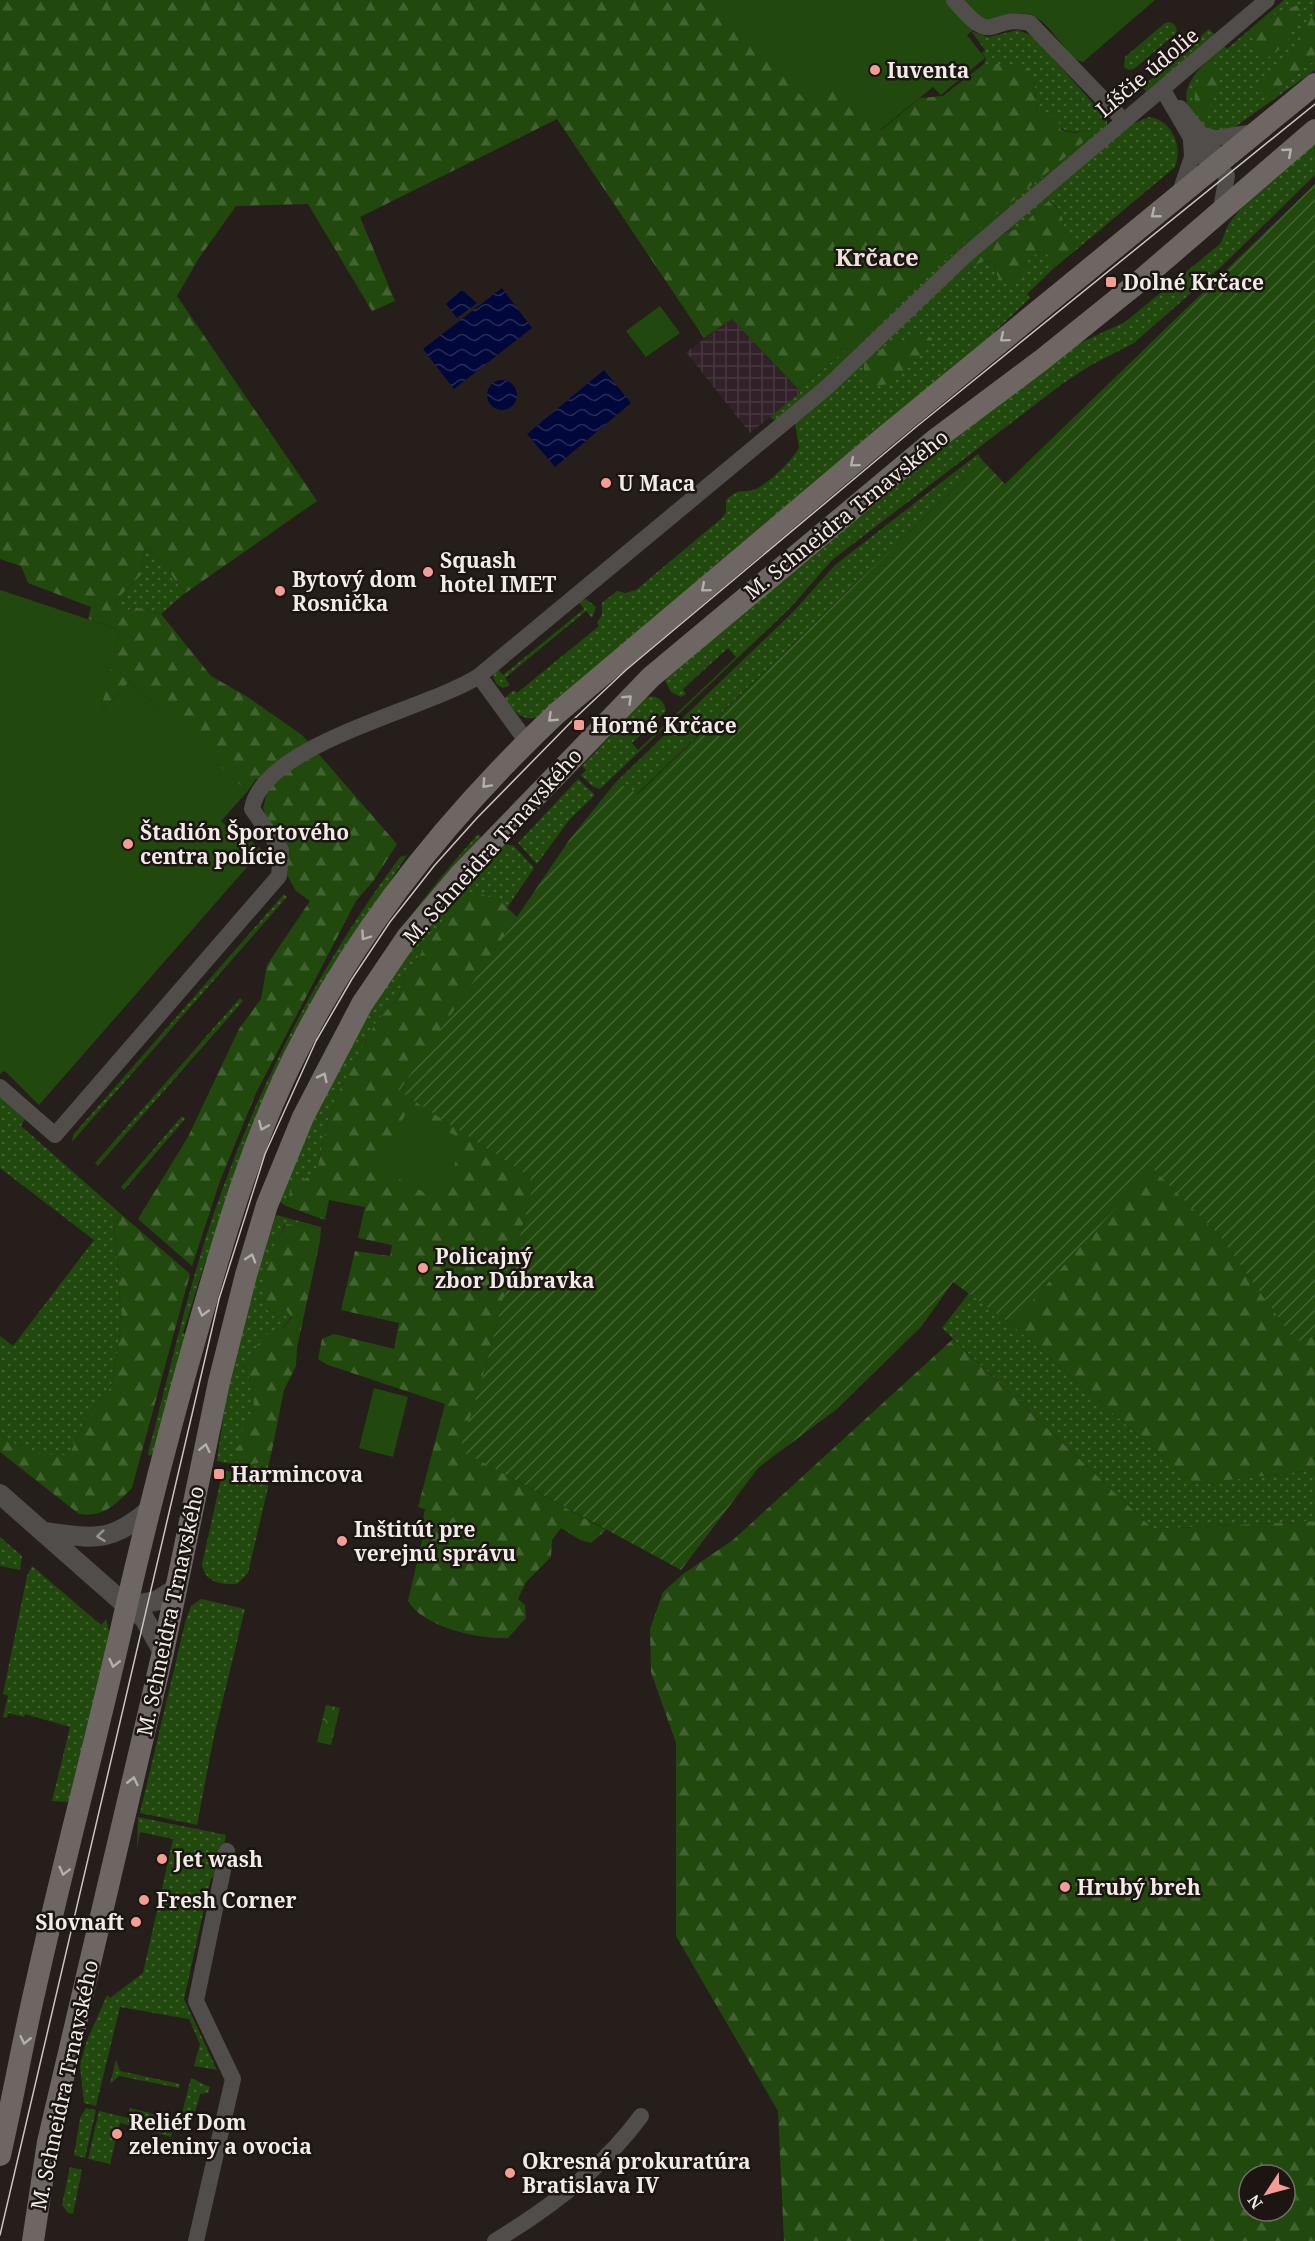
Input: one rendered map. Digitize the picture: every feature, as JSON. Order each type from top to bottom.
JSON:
[{"type":"main road","name":"M. Schneidra Trnavského","points":[[0,2155],[36,1983],[149,1510],[216,1263],[250,1159],[284,1077],[334,984],[379,916],[457,816],[527,742],[660,625],[1179,195],[1221,170],[1255,132],[1315,84]]},
{"type":"main road","name":"M. Schneidra Trnavského","points":[[33,2241],[48,2142],[164,1652],[223,1363],[246,1275],[267,1205],[303,1117],[341,1041],[373,986],[408,936],[502,830],[659,669],[927,446],[1043,359],[1220,213],[1315,130]]},
{"type":"street","points":[[954,0],[972,22],[980,27],[998,27],[1020,20],[1030,22],[1124,121]]},
{"type":"street","name":"Líščie údolie","points":[[0,1087],[55,1135],[279,876],[280,850],[252,809],[256,796],[283,765],[315,745],[452,691],[478,676],[826,388],[967,254],[1267,0]]},
{"type":"street","points":[[1163,90],[1197,138],[1216,153],[1221,170],[1220,213]]},
{"type":"street","points":[[1197,138],[1216,138],[1255,132]]},
{"type":"street","points":[[1179,195],[1188,173],[1197,138]]},
{"type":"street","points":[[1221,170],[1263,175]]},
{"type":"street","points":[[478,676],[527,742]]},
{"type":"street","points":[[0,1494],[127,1606],[144,1618],[164,1652]]},
{"type":"street","points":[[44,1532],[88,1537],[112,1535],[127,1528],[149,1510]]},
{"type":"street","points":[[127,1606],[156,1601],[177,1588]]},
{"type":"street","points":[[196,2241],[233,2079],[196,2001],[227,1851]]},
{"type":"street","points":[[495,2241],[534,2216],[606,2158],[641,2116]]},
{"type":"shaded area","points":[[732,319],[801,393],[750,433],[686,352]]},
{"type":"green space","points":[[0,0],[718,0],[805,99],[921,10],[880,131],[920,98],[943,96],[984,64],[1025,64],[1034,79],[1037,114],[1044,117],[1056,114],[1061,130],[1075,133],[1089,130],[1093,134],[990,220],[826,367],[798,389],[732,319],[704,338],[557,119],[360,217],[395,301],[372,311],[308,204],[236,206],[199,258],[177,296],[317,501],[184,594],[163,562],[145,547],[141,575],[114,602],[122,614],[134,607],[161,614],[211,676],[246,696],[302,735],[397,844],[374,880],[356,901],[256,1093],[220,1181],[192,1266],[138,1219],[188,1137],[239,1029],[261,999],[267,965],[310,901],[296,891],[287,875],[263,808],[268,789],[256,779],[247,792],[130,681],[99,714],[120,630],[88,619],[91,607],[28,583],[21,566],[0,559]]},
{"type":"green space","name":"Iuventa","points":[[718,0],[1155,0],[1083,62],[1074,57],[1046,25],[1031,15],[1011,14],[983,24],[967,35],[985,58],[941,95],[933,87],[879,131],[833,78],[805,100]]},
{"type":"green space","points":[[1284,0],[1315,0],[1314,11],[1305,36],[1270,94],[1315,60],[1315,70],[1232,129],[1206,129],[1190,111],[1186,101],[1187,92],[1195,74],[1202,66],[1224,46],[1227,49]],"holes":[[[1301,4],[1290,35],[1274,54],[1266,58],[1270,17]]]},
{"type":"green space","points":[[1302,3],[1286,42],[1274,54],[1266,58],[1257,54],[1254,29],[1270,17]]},
{"type":"green space","points":[[1315,10],[1315,60],[1270,94],[1257,92],[1256,84],[1294,52]]},
{"type":"green space","points":[[1170,22],[1175,25],[1177,31],[1174,35],[1134,69],[1129,70],[1124,67],[1125,57],[1165,23]]},
{"type":"green space","points":[[1209,29],[1215,35],[1148,94],[1142,87]]},
{"type":"green space","points":[[1018,30],[1033,36],[1107,119],[1107,128],[820,385],[775,421],[770,417],[800,393],[798,389],[826,367],[990,220],[1093,134],[1089,130],[1072,132],[1066,130],[1037,114],[1034,79],[1005,64],[984,64],[986,59],[982,53],[985,50],[971,31],[988,37]]},
{"type":"green space","points":[[1214,64],[1221,71],[1220,76],[1207,114],[1202,117],[1196,111],[1195,90],[1203,72]]},
{"type":"green space","points":[[1149,117],[1164,123],[1174,135],[1178,151],[1175,167],[1076,250],[1074,241],[1064,232],[1064,223],[1057,207],[1050,201],[1035,212],[1022,228],[1010,230],[989,242],[1129,125]]},
{"type":"green space","points":[[1315,141],[1315,175],[1224,264],[1134,343],[1091,365],[1062,384],[832,560],[791,607],[600,789],[592,786],[581,775],[586,770],[582,766],[646,698],[659,699],[666,711],[632,743],[638,750],[736,657],[728,648],[683,689],[686,694],[681,697],[671,692],[665,681],[667,675],[929,455],[1080,343],[1125,322],[1220,244],[1230,222],[1249,200]]},
{"type":"green space","points":[[1315,184],[1315,1335],[1296,1342],[1219,1235],[1152,1168],[1011,1324],[953,1282],[921,1327],[837,1409],[759,1467],[681,1570],[460,1450],[486,1365],[534,1182],[529,1176],[399,1091],[570,839],[616,782],[638,794],[983,461],[1005,484]]},
{"type":"green space","points":[[1049,201],[1061,215],[1064,232],[1074,241],[1076,250],[1054,268],[1052,260],[1042,249],[1025,263],[1028,268],[1012,281],[1002,283],[994,263],[989,261],[982,262],[963,272],[961,268],[982,249],[1004,233],[1022,228],[1035,212]]},
{"type":"green space","points":[[1042,249],[1052,260],[1054,268],[1027,294],[1030,298],[970,355],[541,715],[535,718],[524,717],[515,712],[503,699],[514,690],[517,693],[599,626],[597,623],[602,615],[602,603],[617,591],[625,593],[636,590],[722,518],[726,512],[726,500],[738,492],[756,489],[780,470],[799,447],[795,423],[961,268],[970,269],[987,261],[994,263],[997,275],[1028,268],[1025,263]]},
{"type":"green space","points":[[660,306],[680,333],[646,357],[626,331]]},
{"type":"green space","points":[[921,334],[932,338],[929,348],[888,384],[875,386],[864,372],[864,362],[883,348]]},
{"type":"green space","points":[[978,454],[983,461],[637,794],[616,782],[794,611],[835,565]]},
{"type":"green space","points":[[145,547],[163,562],[184,594],[161,614],[134,607],[122,614],[114,602],[141,575]]},
{"type":"green space","name":"Štadión Športového centra polície","points":[[0,590],[120,630],[100,713],[130,681],[247,792],[221,821],[262,850],[39,1105],[5,1071],[0,1074]]},
{"type":"green space","points":[[586,599],[596,607],[592,618],[586,611],[505,678],[510,685],[503,688],[496,684],[493,676],[497,669],[503,675],[584,609],[579,602]]},
{"type":"green space","points":[[578,779],[595,795],[569,820],[537,864],[518,843]]},
{"type":"green space","points":[[478,834],[483,839],[303,1094],[340,1024],[381,958],[427,894]]},
{"type":"green space","points":[[505,844],[514,846],[534,868],[507,908],[499,900],[459,895],[430,942],[404,975],[399,996],[375,1024],[338,1093],[329,1115],[318,1166],[313,1174],[297,1184],[288,1196],[286,1206],[280,1202],[302,1141],[391,972],[455,892]]},
{"type":"green space","points":[[407,855],[323,987],[209,1260],[206,1259],[183,1333],[187,1334],[154,1454],[149,1456],[197,1268],[216,1207],[252,1114],[295,1025],[344,939],[400,857]]},
{"type":"green space","points":[[475,892],[499,900],[517,917],[400,1091],[529,1176],[534,1182],[461,1450],[606,1530],[591,1543],[580,1540],[561,1528],[552,1540],[551,1557],[526,1582],[518,1599],[525,1605],[526,1618],[508,1638],[483,1637],[439,1625],[415,1610],[408,1601],[426,1523],[422,1523],[425,1509],[418,1507],[445,1404],[328,1365],[318,1359],[322,1339],[334,1334],[394,1349],[399,1323],[341,1310],[355,1251],[390,1256],[392,1245],[358,1238],[365,1207],[329,1200],[325,1220],[286,1206],[288,1196],[296,1184],[313,1174],[318,1166],[329,1115],[338,1093],[375,1024],[399,996],[404,975],[430,942],[459,895]]},
{"type":"green space","points":[[284,894],[287,897],[72,1142],[73,1135]]},
{"type":"green space","points":[[240,998],[243,1001],[98,1166],[95,1163]]},
{"type":"green space","points":[[0,1097],[25,1119],[21,1126],[122,1215],[114,1222],[122,1322],[111,1387],[90,1412],[69,1455],[31,1455],[0,1434],[0,1336],[13,1346],[94,1240],[0,1168]]},
{"type":"green space","points":[[407,1111],[466,1141],[437,1199],[378,1168]]},
{"type":"green space","points":[[182,1116],[185,1119],[124,1190],[121,1187]]},
{"type":"green space","points":[[1152,1167],[1219,1235],[1296,1342],[1315,1335],[1315,1470],[1194,1484],[1011,1324]]},
{"type":"green space","points":[[122,1215],[190,1274],[132,1488],[115,1504],[102,1512],[79,1514],[0,1452],[0,1434],[31,1454],[69,1455],[90,1412],[111,1387],[122,1322],[114,1222]]},
{"type":"green space","points":[[276,1215],[321,1227],[285,1224],[273,1257],[271,1313],[286,1310],[292,1316],[280,1332],[244,1366],[253,1393],[253,1411],[235,1460],[254,1464],[271,1455],[267,1471],[217,1461],[240,1337]]},
{"type":"green space","points":[[286,1224],[321,1227],[320,1241],[297,1348],[296,1366],[284,1390],[271,1455],[258,1463],[245,1463],[235,1460],[236,1449],[243,1441],[239,1434],[246,1427],[254,1401],[251,1383],[244,1366],[264,1335],[280,1332],[292,1317],[286,1310],[271,1313],[263,1307],[264,1286],[269,1264]]},
{"type":"green space","points":[[969,1293],[1011,1324],[1194,1484],[1315,1470],[1315,1521],[1153,1529],[942,1328]]},
{"type":"green space","points":[[953,1339],[1153,1529],[1315,1521],[1315,2241],[784,2241],[778,2111],[676,1936],[676,1743],[651,1672],[650,1629],[663,1592],[683,1574],[733,1540]]},
{"type":"green space","points":[[374,1388],[408,1397],[393,1457],[359,1448]]},
{"type":"green space","points":[[223,1470],[270,1479],[248,1573],[237,1584],[225,1584],[210,1579],[203,1570],[202,1564]]},
{"type":"green space","points":[[0,1537],[22,1556],[20,1570],[0,1566]]},
{"type":"green space","points":[[32,1566],[101,1625],[106,1619],[110,1635],[69,1802],[52,1801],[70,1727],[25,1714],[24,1717],[8,1713],[7,1718],[3,1717],[8,1696],[3,1694],[27,1576]]},
{"type":"green space","points":[[201,1599],[245,1609],[214,1736],[197,1825],[140,1813],[185,1623],[191,1606]]},
{"type":"green space","points":[[326,1705],[340,1708],[331,1745],[317,1742]]},
{"type":"green space","points":[[138,1817],[226,1835],[219,1875],[211,1878],[184,1999],[217,2070],[194,2066],[200,2044],[189,2019],[120,2007],[96,2106],[84,2103],[80,2066],[86,2043],[107,1995],[110,1998],[143,1973],[173,1839],[140,1832],[137,1849]]},
{"type":"green space","points":[[116,2060],[120,2071],[180,2084],[179,2088],[119,2076],[110,2084]]},
{"type":"green space","points":[[191,2078],[210,2087],[208,2093],[200,2094],[196,2110],[190,2120],[183,2125],[165,2125],[128,2114],[130,2108],[180,2121]]},
{"type":"green space","points":[[86,2108],[96,2110],[85,2158],[74,2155],[80,2118]]},
{"type":"green space","points":[[99,2111],[173,2129],[171,2137],[120,2123],[110,2164],[88,2159]]},
{"type":"green space","points":[[70,2167],[82,2170],[73,2214],[68,2213],[62,2205]]},
{"type":"water","points":[[502,288],[532,328],[454,389],[423,349]]},
{"type":"water","points":[[462,290],[477,303],[457,318],[446,304]]},
{"type":"water","points":[[604,370],[631,403],[555,467],[527,434]]},
{"type":"water","points":[[502,380],[513,384],[517,395],[513,406],[502,410],[491,406],[487,395],[491,384]]},
{"type":"tram line","points":[[0,2235],[219,1299],[265,1154],[316,1041],[352,979],[390,922],[434,866],[477,818],[574,719],[626,670],[916,427],[1315,104]]},
{"type":"place","name":"Iuventa","points":[[875,70]]},
{"type":"place","name":"Dolné Krčace","points":[[1111,282]]},
{"type":"place","name":"U Maca","points":[[606,483]]},
{"type":"place","name":"Squash hotel IMET","points":[[428,572]]},
{"type":"place","name":"Bytový dom Rosnička","points":[[280,591]]},
{"type":"place","name":"Horné Krčace","points":[[579,725]]},
{"type":"place","name":"Štadión Športového centra polície","points":[[128,844]]},
{"type":"place","name":"Policajný zbor Dúbravka","points":[[423,1268]]},
{"type":"place","name":"Harmincova","points":[[219,1474]]},
{"type":"place","name":"Inštitút pre verejnú správu","points":[[342,1541]]},
{"type":"place","name":"Jet wash","points":[[162,1859]]},
{"type":"place","name":"Hrubý breh","points":[[1065,1887]]},
{"type":"place","name":"Fresh Corner","points":[[144,1900]]},
{"type":"place","name":"Slovnaft","points":[[136,1922]]},
{"type":"place","name":"Reliéf Dom zeleniny a ovocia","points":[[117,2134]]},
{"type":"place","name":"Okresná prokuratúra Bratislava IV","points":[[510,2173]]},
{"type":"district","name":"Krčace","points":[[877,256]]}]
